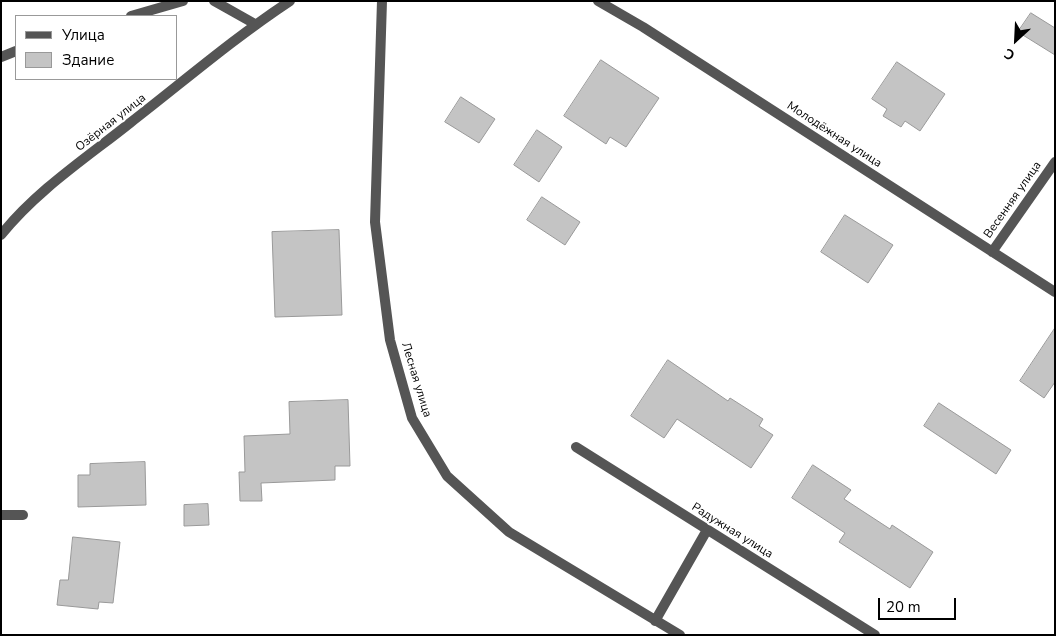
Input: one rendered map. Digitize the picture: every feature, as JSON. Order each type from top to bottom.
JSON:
[{"type":"street","points":[[134,15],[183,1]]},
{"type":"street","points":[[214,1],[255,24]]},
{"type":"street","name":"Озёрная улица","points":[[1,235],[19,212],[255,24],[290,1]]},
{"type":"street","name":"Лесная улица","points":[[382,1],[375,222],[390,340],[412,418],[447,476],[509,532],[680,635]]},
{"type":"street","name":"Молодёжная улица","points":[[598,1],[642,27],[1055,292]]},
{"type":"street","points":[[1,57],[15,51]]},
{"type":"street","name":"Весенняя улица","points":[[992,252],[1055,162]]},
{"type":"street","name":"Радужная улица","points":[[576,447],[875,635]]},
{"type":"street","points":[[1,515],[23,515]]},
{"type":"street","points":[[655,621],[706,530]]},
{"type":"building","points":[[1031,13],[1055,28],[1055,55],[1018,32]]},
{"type":"building","points":[[601,60],[659,98],[626,147],[610,137],[606,144],[564,116]]},
{"type":"building","points":[[897,62],[945,94],[920,131],[905,121],[901,127],[883,116],[887,109],[872,99]]},
{"type":"building","points":[[461,97],[495,119],[479,143],[445,122]]},
{"type":"building","points":[[537,130],[562,147],[539,182],[514,165]]},
{"type":"building","points":[[542,197],[580,222],[565,245],[527,220]]},
{"type":"building","points":[[845,215],[893,245],[868,283],[821,252]]},
{"type":"building","points":[[339,230],[342,315],[275,317],[272,232]]},
{"type":"building","points":[[1055,328],[1055,382],[1044,398],[1020,381]]},
{"type":"building","points":[[668,360],[728,401],[730,398],[763,419],[759,426],[773,435],[751,468],[677,419],[664,438],[631,416]]},
{"type":"building","points":[[348,400],[350,466],[335,466],[335,480],[261,483],[262,501],[240,501],[239,472],[245,472],[244,436],[290,434],[289,402]]},
{"type":"building","points":[[939,403],[1011,450],[996,474],[924,426]]},
{"type":"building","points":[[145,462],[146,505],[78,507],[78,475],[90,475],[90,464]]},
{"type":"building","points":[[813,465],[851,490],[844,499],[890,529],[892,525],[933,552],[910,588],[839,542],[845,533],[792,498]]},
{"type":"building","points":[[208,504],[209,525],[184,526],[184,505]]},
{"type":"building","points":[[73,537],[120,542],[113,603],[99,602],[98,609],[57,605],[60,580],[68,580]]}]
